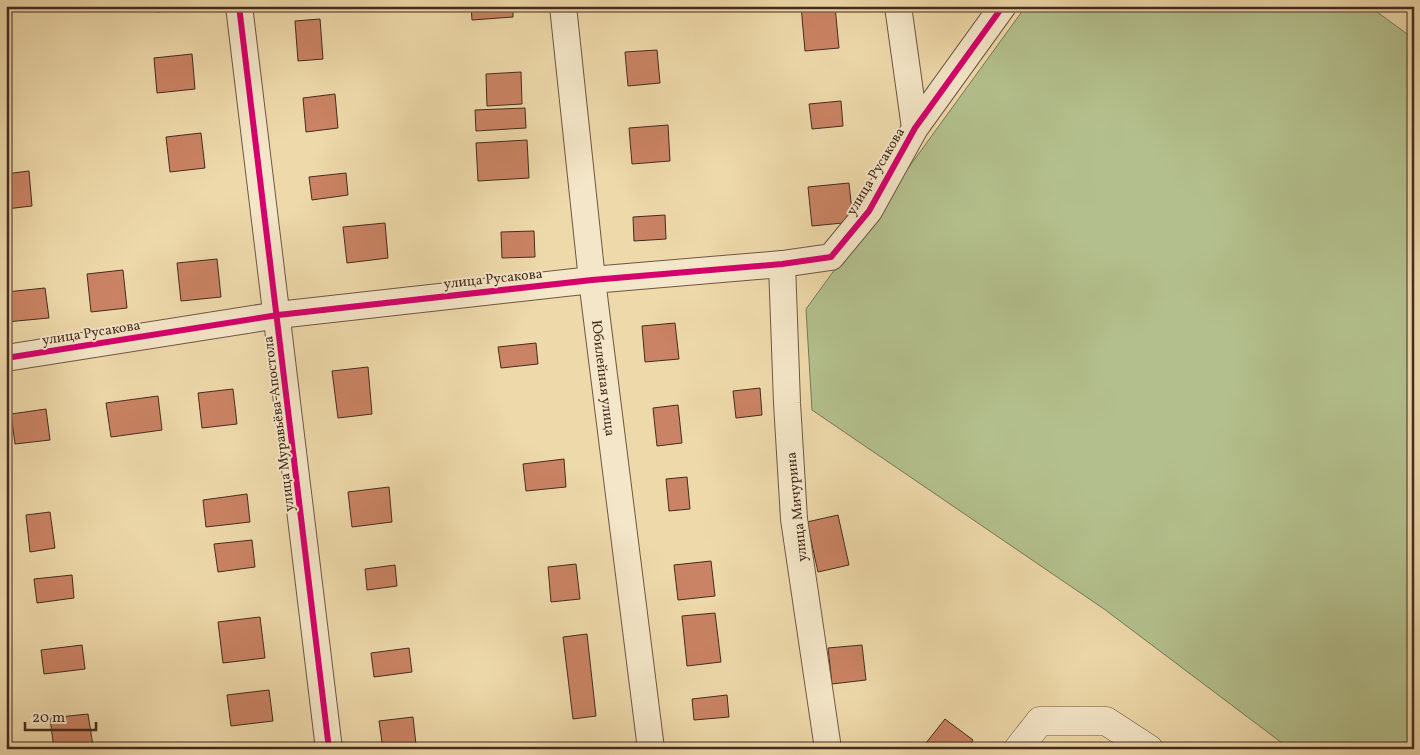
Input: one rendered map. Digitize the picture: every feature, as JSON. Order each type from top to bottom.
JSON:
[{"type":"street","name":"улица Муравьёва-Апостола","points":[[239,6],[278,315],[329,749]]},
{"type":"street","name":"Юбилейная улица","points":[[562,6],[592,280],[651,749]]},
{"type":"street","points":[[898,6],[915,128]]},
{"type":"street","name":"улица Русакова","points":[[6,358],[278,315],[592,280],[782,264],[831,257],[869,211],[915,128],[1003,6]]},
{"type":"street","name":"улица Мичурина","points":[[782,264],[787,403],[794,519],[828,749]]},
{"type":"street","points":[[1018,749],[1040,721],[1106,721],[1149,749]]},
{"type":"green space","points":[[1026,6],[1369,6],[1414,39],[1414,749],[1290,749],[1104,609],[812,410],[806,309]]},
{"type":"building","points":[[156,6],[185,6],[185,9],[157,12]]},
{"type":"building","points":[[471,6],[513,6],[513,17],[472,20]]},
{"type":"building","points":[[801,6],[835,6],[839,48],[805,51]]},
{"type":"building","points":[[320,19],[323,59],[298,61],[295,21]]},
{"type":"building","points":[[657,50],[660,83],[628,86],[625,52]]},
{"type":"building","points":[[192,54],[195,89],[157,93],[154,58]]},
{"type":"building","points":[[521,72],[522,104],[487,106],[486,74]]},
{"type":"building","points":[[335,94],[338,128],[306,132],[303,98]]},
{"type":"building","points":[[841,101],[843,126],[812,129],[809,104]]},
{"type":"building","points":[[525,108],[526,128],[476,131],[475,110]]},
{"type":"building","points":[[668,125],[670,161],[632,164],[629,128]]},
{"type":"building","points":[[201,133],[205,168],[170,172],[166,137]]},
{"type":"building","points":[[527,140],[529,178],[478,181],[476,143]]},
{"type":"building","points":[[29,171],[32,206],[6,209],[6,174]]},
{"type":"building","points":[[346,173],[348,195],[312,200],[309,177]]},
{"type":"building","points":[[849,183],[853,222],[812,226],[808,187]]},
{"type":"building","points":[[665,215],[666,239],[634,241],[633,217]]},
{"type":"building","points":[[385,223],[388,258],[347,263],[343,227]]},
{"type":"building","points":[[534,231],[535,257],[502,258],[501,232]]},
{"type":"building","points":[[217,259],[221,297],[181,301],[177,263]]},
{"type":"building","points":[[123,270],[127,308],[91,312],[87,274]]},
{"type":"building","points":[[45,288],[49,318],[6,322],[6,292]]},
{"type":"building","points":[[675,323],[679,359],[645,362],[642,326]]},
{"type":"building","points":[[536,343],[538,364],[501,368],[498,347]]},
{"type":"building","points":[[368,367],[372,414],[338,418],[332,371]]},
{"type":"building","points":[[760,388],[762,415],[736,418],[733,391]]},
{"type":"building","points":[[233,389],[237,424],[202,428],[198,393]]},
{"type":"building","points":[[158,396],[162,430],[111,437],[106,403]]},
{"type":"building","points":[[678,405],[682,443],[657,446],[653,408]]},
{"type":"building","points":[[46,409],[50,440],[15,444],[11,414]]},
{"type":"building","points":[[564,459],[566,487],[526,491],[523,464]]},
{"type":"building","points":[[687,477],[690,509],[669,511],[666,479]]},
{"type":"building","points":[[389,487],[392,522],[352,527],[348,492]]},
{"type":"building","points":[[247,494],[250,522],[206,527],[203,500]]},
{"type":"building","points":[[50,512],[55,548],[30,552],[26,515]]},
{"type":"building","points":[[838,515],[849,565],[818,572],[807,522]]},
{"type":"building","points":[[252,540],[255,567],[218,572],[214,544]]},
{"type":"building","points":[[711,561],[715,596],[678,600],[674,565]]},
{"type":"building","points":[[576,564],[580,599],[551,602],[548,567]]},
{"type":"building","points":[[395,565],[397,586],[367,590],[365,569]]},
{"type":"building","points":[[72,575],[74,598],[37,603],[34,579]]},
{"type":"building","points":[[715,613],[721,662],[687,666],[682,616]]},
{"type":"building","points":[[260,617],[265,658],[223,663],[218,622]]},
{"type":"building","points":[[587,634],[596,716],[573,719],[563,637]]},
{"type":"building","points":[[82,645],[85,669],[44,674],[41,650]]},
{"type":"building","points":[[862,645],[866,680],[832,684],[828,648]]},
{"type":"building","points":[[409,648],[412,672],[374,677],[371,653]]},
{"type":"building","points":[[269,690],[273,721],[231,726],[227,695]]},
{"type":"building","points":[[727,695],[729,717],[694,720],[692,699]]},
{"type":"building","points":[[88,714],[93,746],[54,749],[50,718]]},
{"type":"building","points":[[413,717],[416,745],[383,749],[379,721]]},
{"type":"building","points":[[945,719],[973,740],[967,749],[934,749],[926,743]]},
{"type":"cycle path","points":[[239,6],[329,749]]},
{"type":"cycle path","points":[[6,358],[278,315],[592,280],[782,264],[831,257],[869,211],[915,128],[1003,6]]}]
